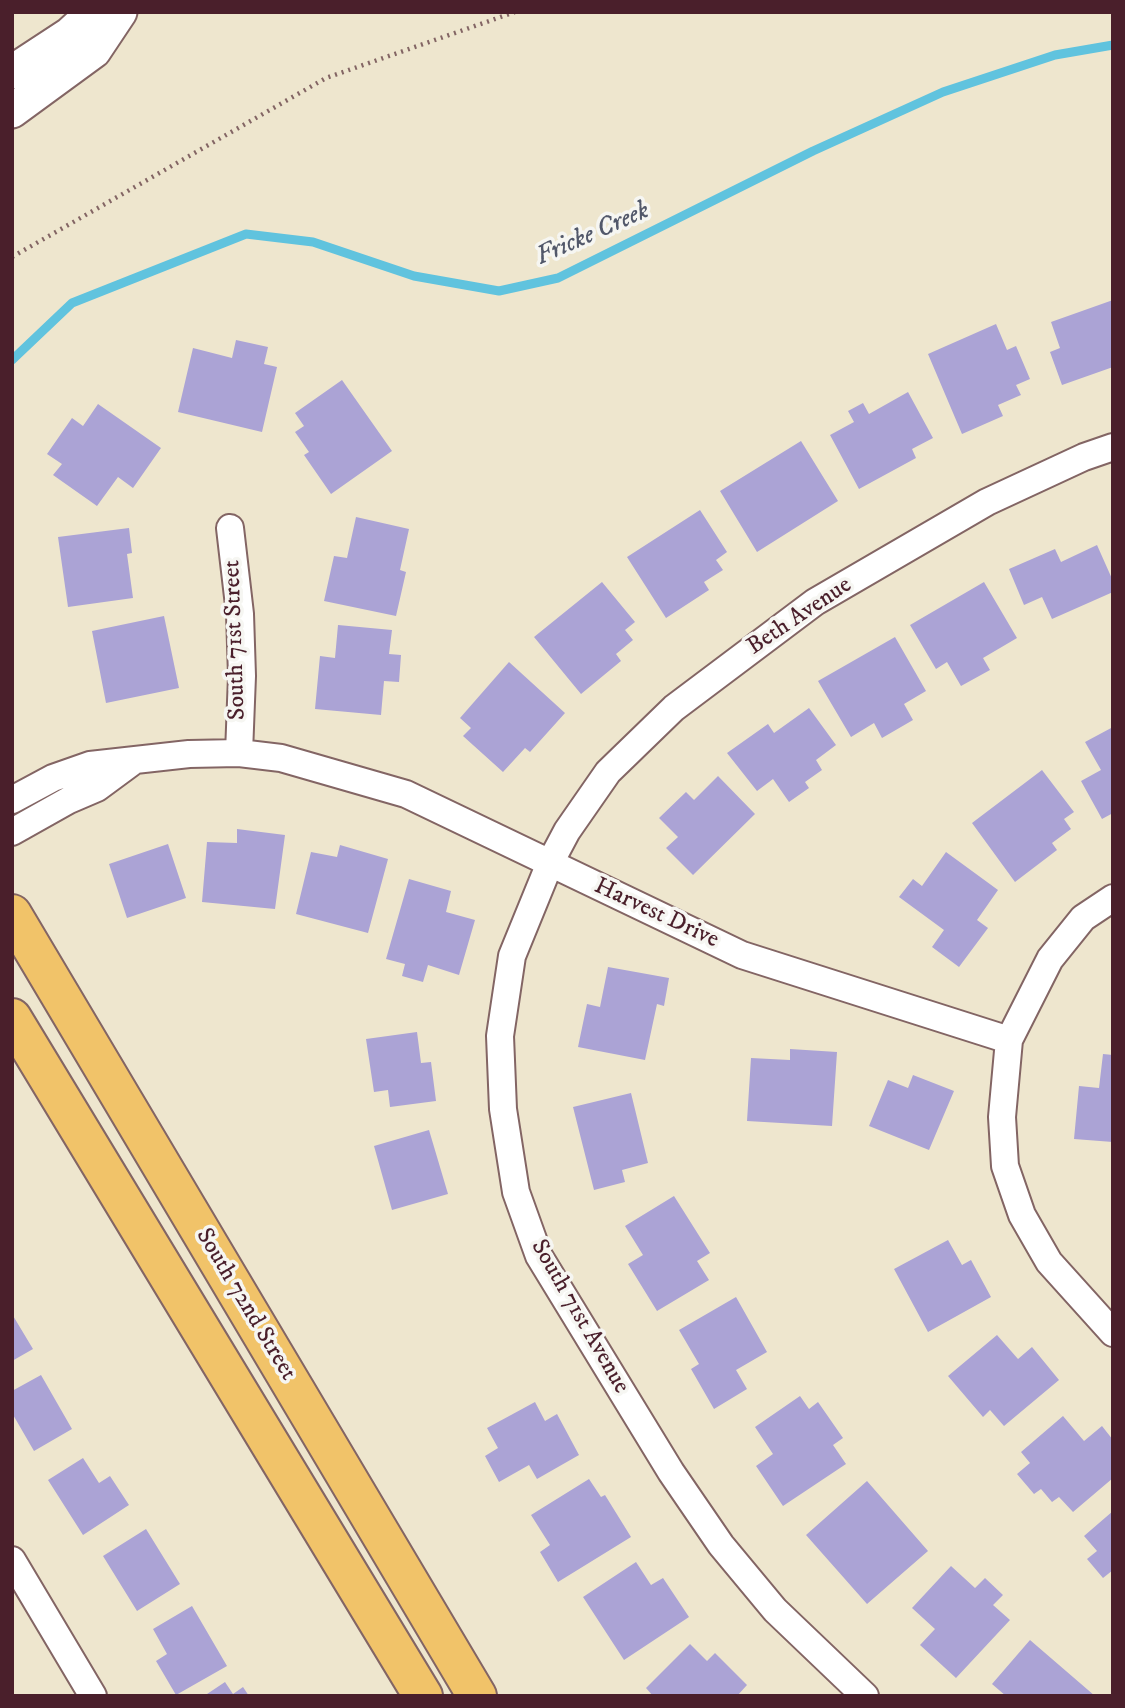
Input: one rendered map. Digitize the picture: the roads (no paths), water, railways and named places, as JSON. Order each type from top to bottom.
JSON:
[{"type":"main road","name":"South 72nd Street","points":[[12,914],[477,1696]]},
{"type":"main road","name":"South 72nd Street","points":[[12,1018],[423,1696]]},
{"type":"street","points":[[16,89],[94,12]]},
{"type":"street","points":[[16,89],[94,51],[120,12]]},
{"type":"street","name":"Beth Avenue","points":[[550,863],[608,772],[674,708],[815,602],[987,502],[1084,457],[1113,447]]},
{"type":"street","name":"South 71st Street","points":[[230,527],[240,614],[242,676],[239,753]]},
{"type":"street","name":"Harvest Drive","points":[[12,800],[53,778],[90,765],[188,754],[239,753],[281,758],[406,794],[742,955],[1009,1040]]},
{"type":"street","name":"Harvest Drive","points":[[12,832],[69,800],[97,788],[135,760]]},
{"type":"street","name":"South 71st Avenue","points":[[550,863],[512,956],[500,1036],[503,1109],[516,1192],[539,1256],[671,1472],[721,1545],[775,1610],[865,1696]]},
{"type":"street","points":[[1113,898],[1083,918],[1050,959],[1009,1040],[1002,1117],[1005,1166],[1022,1215],[1049,1262],[1113,1333]]},
{"type":"street","points":[[12,1560],[87,1685]]},
{"type":"waterway","name":"Fricke Creek","points":[[12,360],[72,303],[246,234],[313,242],[414,276],[499,291],[558,278],[813,151],[943,92],[1055,55],[1113,45]]}]
